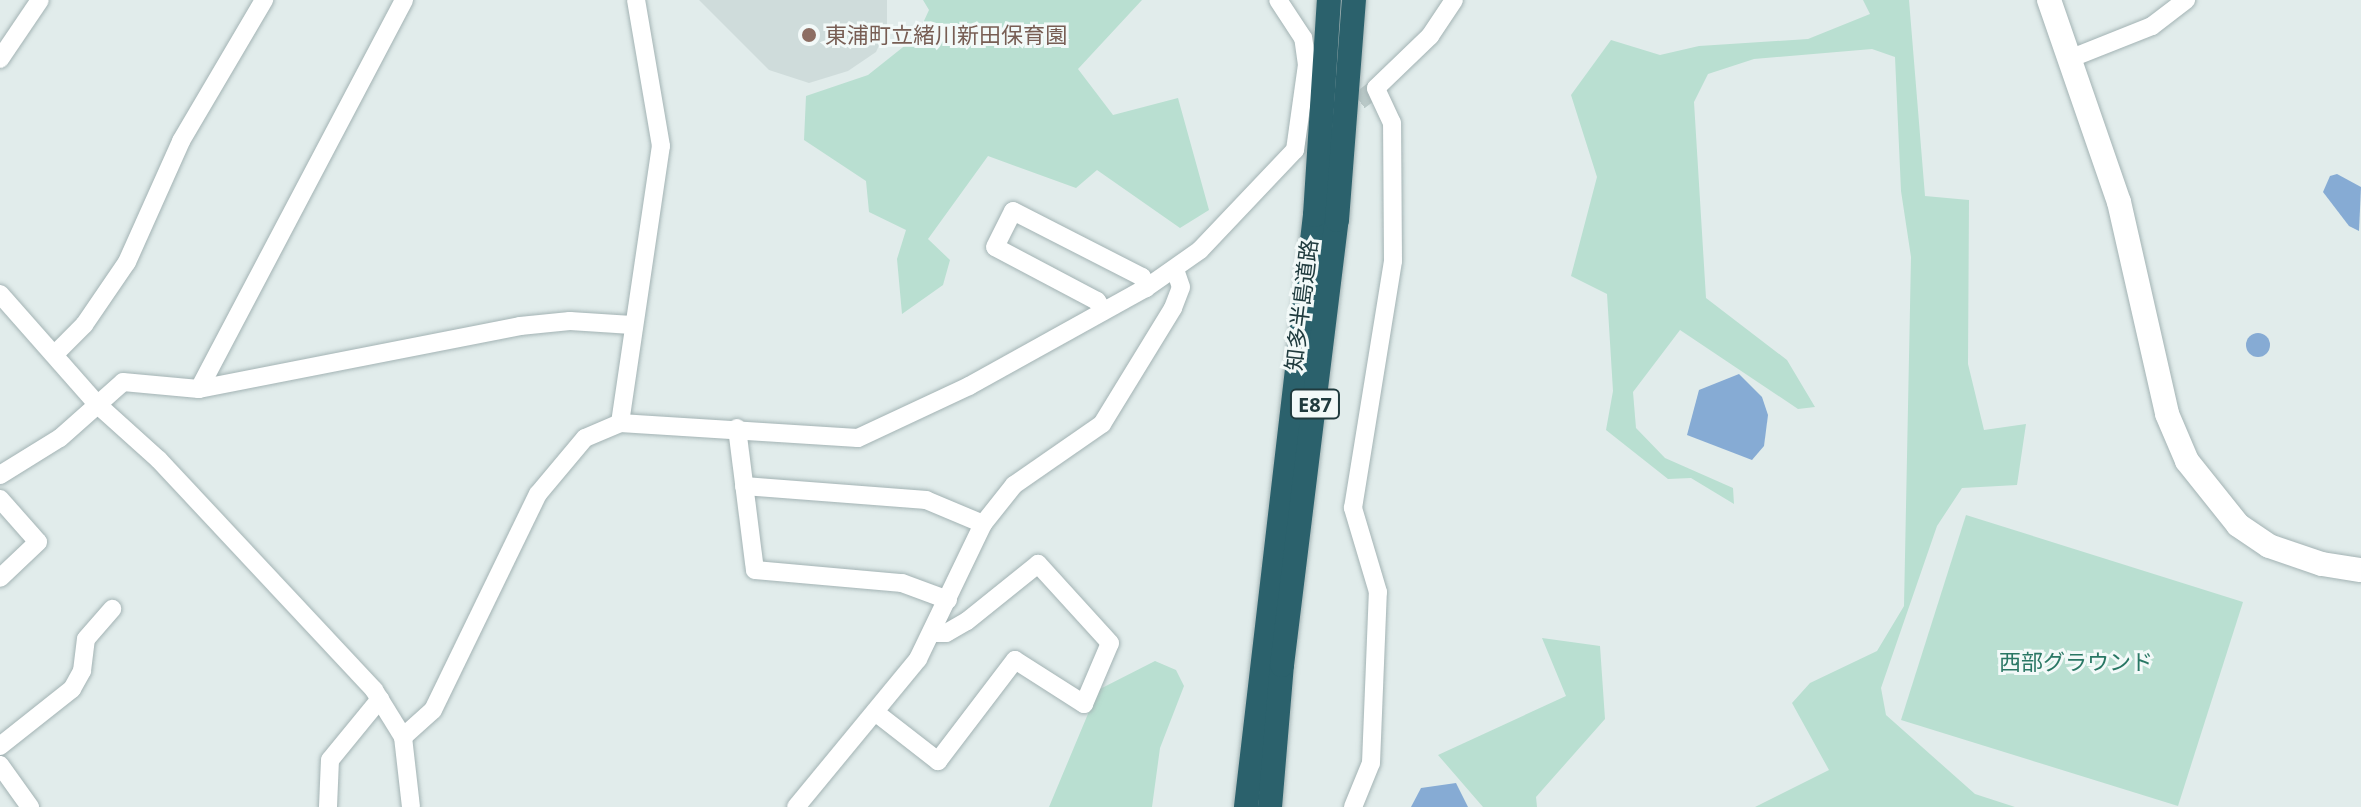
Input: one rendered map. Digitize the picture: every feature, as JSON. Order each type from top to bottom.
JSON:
[{"type":"highway","name":"知多半島道路","points":[[1246,807],[1315,215],[1329,0]]},
{"type":"highway","name":"知多半島道路","points":[[1270,807],[1282,665],[1337,220],[1354,0]]},
{"type":"street","points":[[0,59],[40,0]]},
{"type":"street","points":[[56,353],[84,325],[127,262],[181,141],[264,0]]},
{"type":"street","points":[[199,389],[404,0]]},
{"type":"street","points":[[620,423],[632,325],[661,146],[636,0]]},
{"type":"street","points":[[403,737],[433,710],[548,478],[585,438],[620,423],[737,428],[831,440],[858,438],[969,386],[1175,270],[1218,233],[1295,150],[1307,65],[1303,38],[1278,0]]},
{"type":"street","points":[[1353,807],[1371,763],[1378,592],[1353,508],[1393,261],[1392,123],[1376,88],[1430,36],[1454,0]]},
{"type":"street","points":[[2049,0],[2118,199],[2167,414],[2187,461],[2238,525],[2269,546],[2322,564],[2361,570]]},
{"type":"street","points":[[2069,59],[2152,26],[2186,0]]},
{"type":"street","points":[[1103,311],[1097,301],[995,247],[1013,211],[1142,277],[1146,288]]},
{"type":"street","points":[[796,807],[875,712],[935,633],[983,524],[1014,485],[1102,424],[1173,308],[1181,287],[1175,270]]},
{"type":"street","points":[[0,294],[56,353],[98,405],[159,460],[380,699],[403,737],[411,807]]},
{"type":"street","points":[[0,475],[60,438],[123,382],[199,389],[520,326],[570,321],[632,325]]},
{"type":"street","points":[[737,428],[755,570],[902,583],[948,600]]},
{"type":"street","points":[[744,486],[926,500],[983,524]]},
{"type":"street","points":[[0,499],[38,542],[0,578]]},
{"type":"street","points":[[875,712],[938,761],[1015,660],[1084,704],[1110,643],[1038,564],[967,621],[935,633]]},
{"type":"street","points":[[0,746],[72,689],[82,671],[86,639],[112,609]]},
{"type":"street","points":[[328,807],[330,760],[380,699]]},
{"type":"street","points":[[0,765],[30,807]]},
{"type":"shaded area","name":"東浦町立緒川新田保育園","points":[[699,0],[887,0],[887,28],[876,52],[848,71],[809,83],[769,70]]},
{"type":"green space","points":[[923,0],[1142,0],[1078,69],[1113,115],[1178,98],[1209,210],[1180,228],[1097,170],[1076,188],[988,156],[928,239],[950,260],[943,285],[902,314],[897,259],[906,230],[869,212],[866,181],[804,140],[806,96],[868,75],[917,36],[929,10]]},
{"type":"green space","points":[[1863,0],[1909,0],[1925,196],[1969,200],[1968,364],[1984,430],[2026,424],[2017,485],[1962,488],[1937,526],[1881,688],[1886,715],[1975,794],[2015,807],[1755,807],[1829,770],[1792,703],[1810,683],[1877,651],[1904,606],[1911,257],[1901,191],[1895,57],[1872,49],[1754,59],[1708,74],[1694,102],[1706,298],[1787,360],[1815,407],[1798,409],[1680,330],[1633,392],[1636,428],[1665,458],[1733,488],[1734,504],[1691,478],[1668,479],[1606,430],[1613,391],[1607,294],[1571,276],[1597,177],[1571,95],[1611,40],[1660,55],[1699,46],[1808,39],[1870,14]]},
{"type":"green space","name":"西部グラウンド","points":[[1966,515],[2243,602],[2178,806],[1901,720]]},
{"type":"green space","points":[[1542,638],[1600,646],[1605,719],[1536,797],[1537,807],[1483,807],[1438,755],[1566,696]]},
{"type":"green space","points":[[1155,661],[1176,670],[1184,686],[1160,748],[1152,807],[1049,807],[1098,690]]},
{"type":"water","points":[[2337,174],[2361,187],[2359,231],[2349,226],[2323,192],[2330,176]]},
{"type":"water","points":[[2258,333],[2269,340],[2270,345],[2263,356],[2258,357],[2247,350],[2246,345],[2253,334]]},
{"type":"water","points":[[1739,374],[1762,397],[1768,415],[1764,446],[1752,460],[1687,435],[1699,390]]},
{"type":"water","points":[[1456,783],[1468,807],[1411,807],[1421,788]]},
{"type":"tunnel","points":[[1295,150],[1376,88]]},
{"type":"place","name":"東浦町立緒川新田保育園","points":[[809,35]]}]
